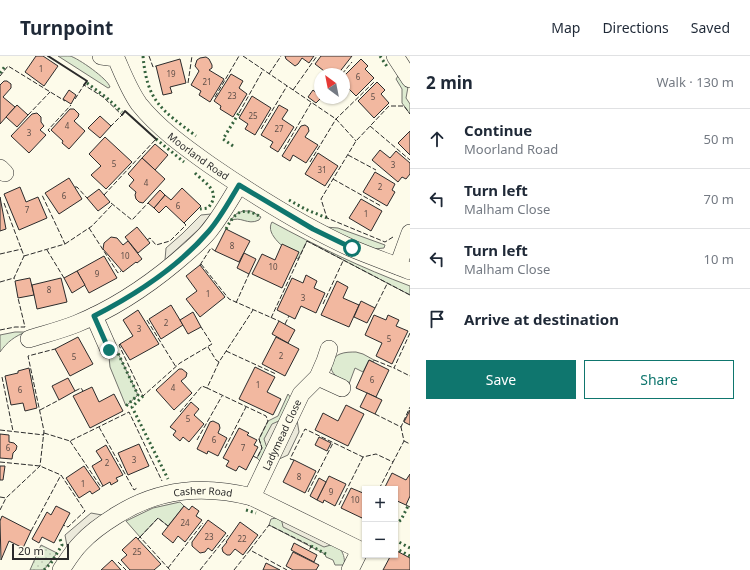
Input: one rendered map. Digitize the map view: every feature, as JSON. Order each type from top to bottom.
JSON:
[{"type":"street","points":[[395,56],[410,78]]},
{"type":"street","name":"Moorland Road","points":[[112,57],[133,94],[150,116],[194,153],[239,185],[313,229],[352,248],[404,269]]},
{"type":"street","points":[[30,338],[75,325],[114,306],[150,283],[187,253],[209,231],[224,211],[239,185]]},
{"type":"street","points":[[404,269],[410,233]]},
{"type":"street","points":[[94,316],[109,350]]},
{"type":"street","name":"Ladymead Close","points":[[252,497],[301,394],[318,377],[329,349]]},
{"type":"street","points":[[318,377],[342,388]]},
{"type":"street","name":"Casher Road","points":[[61,570],[81,543],[96,529],[129,507],[168,493],[199,490],[234,492],[252,497],[362,546]]},
{"type":"street","name":"Casher Road","points":[[350,570],[362,548]]},
{"type":"green space","points":[[58,56],[70,56],[74,58],[99,74],[110,87],[108,88]]},
{"type":"green space","points":[[398,76],[402,77],[408,87],[406,98],[410,104],[410,114],[402,103],[402,89],[396,79]]},
{"type":"green space","points":[[243,211],[251,211],[261,217],[255,222],[237,219],[230,221],[236,214]]},
{"type":"green space","points":[[272,222],[305,240],[374,272],[410,286],[410,295],[307,241],[298,259],[296,258],[274,237],[270,227]]},
{"type":"green space","points":[[325,227],[338,228],[385,245],[384,248],[374,249]]},
{"type":"green space","points":[[15,332],[26,332],[18,335],[5,345],[0,352],[0,335]]},
{"type":"green space","points":[[116,349],[138,395],[126,406],[110,367],[109,357]]},
{"type":"green space","points":[[356,352],[374,360],[373,362],[369,360],[363,372],[355,368],[349,384],[335,375],[331,369],[331,365],[334,358],[339,354]]},
{"type":"green space","points":[[288,394],[291,398],[260,461],[257,458],[262,448],[259,439],[268,421],[278,416]]},
{"type":"green space","points":[[180,502],[184,506],[168,526],[158,518],[140,537],[126,521],[153,508]]},
{"type":"green space","points":[[281,517],[337,546],[343,554],[344,565],[335,565],[333,560],[326,557],[325,554],[269,525],[271,519]]},
{"type":"green space","points":[[41,545],[57,553],[44,570],[30,570]]},
{"type":"shaded area","points":[[211,214],[199,229],[165,260],[166,248],[201,215]]},
{"type":"shaded area","points":[[281,420],[267,448],[264,439],[272,424]]},
{"type":"shaded area","points":[[297,420],[299,432],[288,455],[277,460]]},
{"type":"shaded area","points":[[91,513],[102,515],[67,546],[65,535]]},
{"type":"shaded area","points":[[281,517],[334,544],[324,547],[283,527]]},
{"type":"building","points":[[36,56],[43,56],[58,66],[44,86],[25,72]]},
{"type":"building","points":[[285,56],[314,56],[309,63],[302,58],[295,66],[286,59]]},
{"type":"building","points":[[321,56],[352,56],[343,68],[320,68],[315,64]]},
{"type":"building","points":[[206,57],[212,65],[212,68],[209,70],[224,79],[210,102],[199,95],[201,91],[191,85],[199,71],[195,66],[197,60]]},
{"type":"building","points":[[180,59],[186,83],[170,87],[172,93],[163,95],[156,66]]},
{"type":"building","points":[[361,59],[368,66],[365,69],[374,78],[356,96],[350,90],[350,70]]},
{"type":"building","points":[[231,74],[243,81],[239,88],[247,94],[233,117],[220,109],[221,106],[214,101]]},
{"type":"building","points":[[4,81],[11,84],[11,88],[3,97],[15,107],[0,124],[0,85]]},
{"type":"building","points":[[377,82],[385,90],[381,94],[389,103],[374,118],[358,101]]},
{"type":"building","points":[[69,90],[76,95],[71,104],[63,99]]},
{"type":"building","points":[[313,90],[314,102],[308,97]]},
{"type":"building","points":[[252,96],[271,108],[255,135],[245,129],[248,124],[239,118]]},
{"type":"building","points":[[17,105],[28,115],[17,127],[6,117]]},
{"type":"building","points":[[279,105],[288,110],[282,119],[294,127],[278,152],[270,147],[273,142],[261,135]]},
{"type":"building","points":[[70,109],[74,109],[79,114],[74,121],[85,131],[69,149],[51,130]]},
{"type":"building","points":[[37,113],[41,117],[41,122],[44,126],[40,130],[46,135],[29,153],[11,136],[32,114]]},
{"type":"building","points":[[100,116],[111,126],[100,138],[88,128]]},
{"type":"building","points":[[305,125],[308,127],[309,131],[305,137],[318,145],[306,163],[293,155],[290,161],[282,156],[301,126]]},
{"type":"building","points":[[410,131],[410,155],[398,143]]},
{"type":"building","points":[[105,137],[132,162],[106,189],[91,175],[101,166],[89,154]]},
{"type":"building","points":[[155,144],[168,155],[155,170],[142,158]]},
{"type":"building","points":[[380,150],[390,158],[396,151],[410,163],[410,174],[406,179],[402,177],[398,182],[372,160]]},
{"type":"building","points":[[318,153],[338,166],[325,186],[305,174]]},
{"type":"building","points":[[142,158],[165,179],[143,203],[136,199],[136,192],[129,186],[134,180],[128,174]]},
{"type":"building","points":[[375,172],[395,184],[392,190],[395,192],[387,206],[363,192]]},
{"type":"building","points":[[69,178],[82,199],[59,214],[45,193]]},
{"type":"building","points":[[20,187],[26,202],[38,197],[47,218],[19,230],[4,194]]},
{"type":"building","points":[[182,188],[201,206],[184,223],[166,206],[159,213],[154,208],[165,195],[171,200]]},
{"type":"building","points":[[99,189],[110,202],[98,211],[87,198]]},
{"type":"building","points":[[160,190],[165,195],[154,208],[148,203]]},
{"type":"building","points":[[0,197],[6,229],[0,231]]},
{"type":"building","points":[[361,199],[382,211],[371,231],[349,218]]},
{"type":"building","points":[[137,227],[150,243],[138,253],[125,237]]},
{"type":"building","points":[[226,229],[250,241],[239,262],[215,251]]},
{"type":"building","points":[[111,237],[117,238],[123,245],[128,241],[142,259],[123,272],[103,249],[104,243]]},
{"type":"building","points":[[282,244],[299,252],[282,288],[252,274],[262,254],[275,260]]},
{"type":"building","points":[[244,253],[256,259],[249,274],[237,268]]},
{"type":"building","points":[[104,256],[117,278],[89,293],[77,271]]},
{"type":"building","points":[[200,265],[225,297],[200,317],[186,299],[197,291],[186,276]]},
{"type":"building","points":[[77,271],[85,285],[72,293],[64,278]]},
{"type":"building","points":[[306,275],[317,281],[314,288],[325,293],[316,313],[301,306],[295,319],[277,310],[292,278],[303,283]]},
{"type":"building","points":[[30,278],[34,295],[18,298],[15,281]]},
{"type":"building","points":[[61,278],[67,302],[37,309],[32,285]]},
{"type":"building","points":[[337,281],[348,287],[343,298],[359,305],[349,327],[321,315]]},
{"type":"building","points":[[361,301],[375,308],[367,323],[354,317]]},
{"type":"building","points":[[171,305],[183,325],[161,339],[149,319]]},
{"type":"building","points":[[138,310],[159,344],[130,360],[120,344],[133,336],[123,320]]},
{"type":"building","points":[[193,312],[201,327],[188,334],[180,320]]},
{"type":"building","points":[[374,315],[386,320],[388,315],[399,320],[396,326],[408,331],[392,364],[376,356],[382,343],[365,335]]},
{"type":"building","points":[[279,321],[295,330],[288,343],[272,334]]},
{"type":"building","points":[[78,337],[93,364],[70,376],[55,349]]},
{"type":"building","points":[[276,337],[299,349],[285,376],[262,364]]},
{"type":"building","points":[[369,360],[389,370],[376,397],[356,388]]},
{"type":"building","points":[[255,367],[275,377],[267,392],[281,399],[273,415],[239,399]]},
{"type":"building","points":[[29,368],[37,408],[25,411],[23,403],[11,405],[5,376],[18,373],[18,371]]},
{"type":"building","points":[[179,369],[182,369],[187,373],[186,377],[181,381],[192,393],[174,410],[156,390]]},
{"type":"building","points":[[68,378],[75,391],[59,400],[52,386]]},
{"type":"building","points":[[92,387],[99,402],[114,394],[123,411],[90,428],[73,396]]},
{"type":"building","points":[[367,393],[382,400],[375,414],[360,407]]},
{"type":"building","points":[[191,402],[199,409],[194,415],[204,424],[189,442],[183,437],[180,441],[173,435],[176,431],[170,427]]},
{"type":"building","points":[[346,405],[364,414],[348,446],[315,430],[323,413],[338,421]]},
{"type":"building","points":[[410,410],[410,425],[404,422]]},
{"type":"building","points":[[213,421],[219,424],[220,428],[218,433],[227,438],[218,456],[208,451],[207,454],[197,449],[210,422]]},
{"type":"building","points":[[239,428],[249,433],[247,435],[257,440],[254,445],[258,447],[246,470],[239,466],[236,471],[226,466],[229,461],[223,458]]},
{"type":"building","points":[[0,434],[9,435],[9,442],[14,443],[17,446],[13,453],[12,459],[0,458]]},
{"type":"building","points":[[319,437],[331,443],[327,451],[315,445]]},
{"type":"building","points":[[139,444],[149,466],[128,475],[118,453]]},
{"type":"building","points":[[106,445],[123,475],[116,478],[118,481],[111,485],[110,482],[103,486],[92,466],[102,460],[96,451]]},
{"type":"building","points":[[294,460],[316,471],[305,493],[283,482]]},
{"type":"building","points":[[0,466],[5,466],[3,480],[0,480]]},
{"type":"building","points":[[84,466],[100,489],[92,494],[90,491],[79,498],[66,478]]},
{"type":"building","points":[[392,473],[406,480],[410,474],[410,496],[406,505],[398,501],[398,486],[386,486]]},
{"type":"building","points":[[329,476],[346,484],[335,506],[324,500],[323,503],[317,500]]},
{"type":"building","points":[[319,478],[326,482],[317,500],[310,496]]},
{"type":"building","points":[[351,488],[362,493],[362,518],[341,508]]},
{"type":"building","points":[[56,506],[70,513],[54,543],[42,537],[39,543],[32,539],[47,512],[51,515]]},
{"type":"building","points":[[184,506],[189,510],[192,506],[199,511],[196,516],[202,520],[185,542],[178,536],[173,543],[162,534]]},
{"type":"building","points":[[2,516],[31,531],[23,548],[9,541],[1,560],[0,521]]},
{"type":"building","points":[[208,520],[226,533],[212,551],[208,548],[205,552],[200,553],[192,546],[192,542]]},
{"type":"building","points":[[240,522],[258,535],[243,555],[235,549],[230,555],[227,555],[223,552],[222,548]]},
{"type":"building","points":[[136,537],[161,564],[154,570],[130,570],[121,560],[127,555],[122,550]]},
{"type":"building","points":[[294,543],[317,555],[314,562],[291,550]]},
{"type":"building","points":[[293,552],[319,565],[316,570],[293,570],[286,566]]},
{"type":"building","points":[[398,552],[410,558],[410,570],[383,570],[389,558],[398,558]]},
{"type":"building","points":[[112,560],[121,570],[101,570]]},
{"type":"building","points":[[266,563],[280,570],[263,570]]},
{"type":"hedge","points":[[143,56],[148,84],[158,104],[196,136]]},
{"type":"hedge","points":[[380,56],[388,68]]},
{"type":"hedge","points":[[0,73],[6,65]]},
{"type":"hedge","points":[[87,83],[107,98],[122,112]]},
{"type":"hedge","points":[[233,146],[223,139],[239,113]]},
{"type":"hedge","points":[[156,139],[184,162]]},
{"type":"hedge","points":[[195,173],[208,185],[213,193],[212,202],[208,208],[200,209]]},
{"type":"hedge","points":[[289,200],[305,209],[327,218]]},
{"type":"hedge","points":[[226,229],[233,218],[240,212],[249,212],[261,217]]},
{"type":"hedge","points":[[116,349],[138,395],[126,406]]},
{"type":"hedge","points":[[143,396],[132,407],[168,479]]},
{"type":"hedge","points":[[398,522],[401,520],[408,506]]},
{"type":"hedge","points":[[246,510],[256,513]]},
{"type":"hedge","points":[[44,570],[51,563],[62,545],[60,539]]},
{"type":"hedge","points":[[398,542],[410,548]]},
{"type":"hedge","points":[[311,546],[326,554],[326,557]]},
{"type":"hedge","points":[[398,550],[410,556]]},
{"type":"fence","points":[[149,56],[153,67],[156,66]]},
{"type":"fence","points":[[188,83],[192,56]]},
{"type":"fence","points":[[215,97],[239,56]]},
{"type":"fence","points":[[243,56],[336,119],[356,141]]},
{"type":"fence","points":[[269,74],[281,56]]},
{"type":"fence","points":[[293,90],[317,56]]},
{"type":"fence","points":[[347,68],[352,62]]},
{"type":"fence","points":[[0,76],[8,66],[65,101]]},
{"type":"fence","points":[[239,113],[263,70]]},
{"type":"fence","points":[[310,162],[336,119],[374,82]]},
{"type":"fence","points":[[75,99],[84,85],[103,97],[122,115],[111,126]]},
{"type":"fence","points":[[261,129],[287,86]]},
{"type":"fence","points":[[28,115],[50,92]]},
{"type":"fence","points":[[284,149],[311,103]]},
{"type":"fence","points":[[50,132],[48,130],[71,105]]},
{"type":"fence","points":[[393,237],[385,242],[327,218],[321,199],[356,141],[389,106],[404,106],[410,114]]},
{"type":"fence","points":[[370,126],[410,160]]},
{"type":"fence","points":[[104,195],[156,139]]},
{"type":"fence","points":[[348,155],[376,170]]},
{"type":"fence","points":[[333,179],[381,206]]},
{"type":"fence","points":[[75,187],[77,187],[87,198]]},
{"type":"fence","points":[[24,256],[65,244],[42,195]]},
{"type":"fence","points":[[4,203],[24,256],[14,278],[15,281]]},
{"type":"fence","points":[[111,203],[132,220],[148,203]]},
{"type":"fence","points":[[65,244],[92,226],[112,205]]},
{"type":"fence","points":[[147,240],[150,238],[156,245],[170,241],[186,225],[184,223]]},
{"type":"fence","points":[[89,228],[118,273],[121,271]]},
{"type":"fence","points":[[271,318],[307,241],[410,295]]},
{"type":"fence","points":[[200,265],[211,248],[215,251]]},
{"type":"fence","points":[[0,254],[22,249]]},
{"type":"fence","points":[[47,250],[64,278]]},
{"type":"fence","points":[[323,304],[343,261]]},
{"type":"fence","points":[[201,264],[229,299],[279,321]]},
{"type":"fence","points":[[236,303],[249,274]]},
{"type":"fence","points":[[0,282],[14,278]]},
{"type":"fence","points":[[375,308],[387,284]]},
{"type":"fence","points":[[0,330],[25,327],[18,298]]},
{"type":"fence","points":[[208,347],[216,360],[219,362],[253,310]]},
{"type":"fence","points":[[285,324],[289,316]]},
{"type":"fence","points":[[147,320],[176,367]]},
{"type":"fence","points":[[120,344],[119,345],[143,396],[180,363],[212,344],[201,327]]},
{"type":"fence","points":[[410,333],[394,368],[410,376]]},
{"type":"fence","points":[[0,497],[6,498],[40,466],[44,431],[28,356],[55,349]]},
{"type":"fence","points":[[226,351],[276,374]]},
{"type":"fence","points":[[374,360],[394,368]]},
{"type":"fence","points":[[219,362],[207,388],[266,416],[268,421],[259,439],[262,448],[257,458],[253,456]]},
{"type":"fence","points":[[2,377],[13,431]]},
{"type":"fence","points":[[180,412],[202,386],[207,388]]},
{"type":"fence","points":[[75,391],[81,388],[83,391]]},
{"type":"fence","points":[[197,440],[222,396]]},
{"type":"fence","points":[[40,410],[59,400]]},
{"type":"fence","points":[[225,448],[246,407]]},
{"type":"fence","points":[[375,414],[401,427],[410,407]]},
{"type":"fence","points":[[44,433],[70,441],[129,412],[162,481]]},
{"type":"fence","points":[[99,427],[134,490],[137,488]]},
{"type":"fence","points":[[294,460],[290,459],[305,429],[363,457],[376,454],[393,462],[404,441],[401,427]]},
{"type":"fence","points":[[0,430],[44,435]]},
{"type":"fence","points":[[70,441],[101,487],[103,486]]},
{"type":"fence","points":[[404,441],[410,444]]},
{"type":"fence","points":[[308,492],[333,443]]},
{"type":"fence","points":[[339,505],[363,457]]},
{"type":"fence","points":[[0,462],[40,466],[61,475],[85,511],[68,527],[63,525]]},
{"type":"fence","points":[[381,486],[393,462]]},
{"type":"fence","points":[[31,531],[61,475]]},
{"type":"fence","points":[[0,510],[6,498]]},
{"type":"fence","points":[[406,505],[410,507]]},
{"type":"fence","points":[[140,537],[158,518],[168,526]]},
{"type":"fence","points":[[168,568],[203,523]]},
{"type":"fence","points":[[250,550],[269,525],[311,546],[309,551]]},
{"type":"fence","points":[[200,570],[228,535]]},
{"type":"fence","points":[[138,539],[140,537],[170,570]]},
{"type":"fence","points":[[234,570],[250,550],[287,570]]},
{"type":"fence","points":[[118,562],[126,570]]},
{"type":"wall","points":[[48,56],[87,81],[84,85]]},
{"type":"wall","points":[[122,115],[125,111],[156,139]]},
{"type":"route","points":[[109,350],[94,316],[114,306],[150,283],[187,253],[209,231],[224,211],[239,185],[313,229],[352,248]]}]
